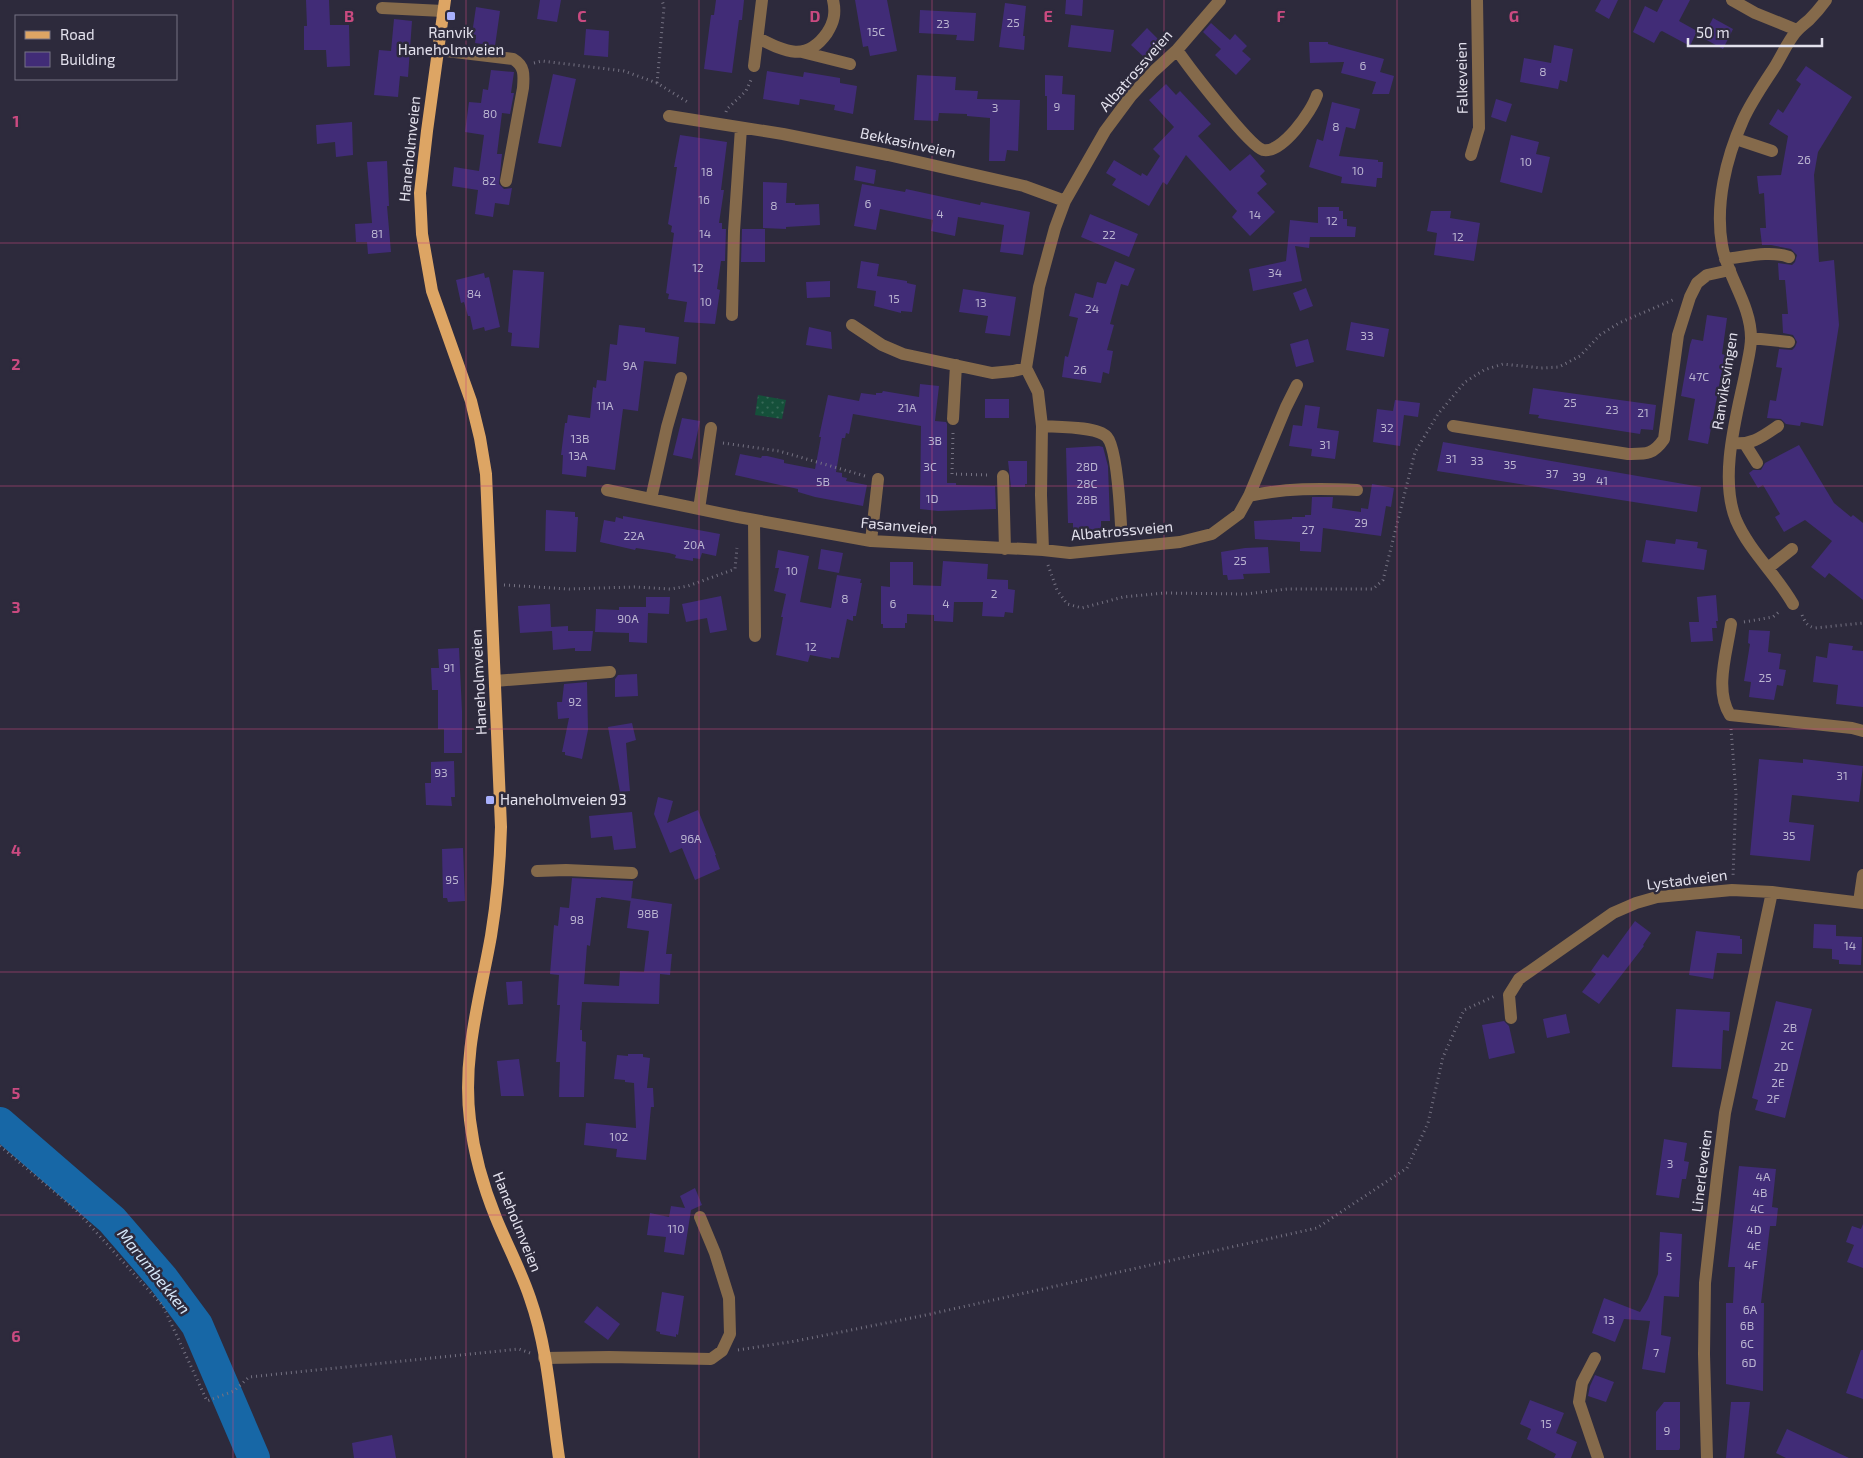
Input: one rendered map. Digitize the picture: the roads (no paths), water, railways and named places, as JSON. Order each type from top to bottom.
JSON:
[{"type":"main road","name":"Haneholmveien","points":[[444,5],[422,175],[420,213],[432,291],[471,401],[480,438],[488,503],[500,817],[500,865],[491,938],[471,1038],[468,1080],[470,1119],[482,1180],[496,1219],[531,1298],[544,1358],[559,1458]]},
{"type":"street","points":[[754,66],[762,0]]},
{"type":"street","points":[[802,52],[815,47],[830,29],[835,12],[833,0]]},
{"type":"street","name":"Albatrossveien","points":[[1026,368],[1039,287],[1055,228],[1065,201],[1105,131],[1131,96],[1177,50],[1220,0]]},
{"type":"street","name":"Falkeveien","points":[[1471,155],[1479,128],[1477,0]]},
{"type":"street","points":[[1732,0],[1756,13],[1797,30]]},
{"type":"street","name":"Ranviksvingen","points":[[1793,604],[1779,581],[1757,556],[1747,541],[1732,508],[1729,467],[1739,443],[1751,338],[1746,308],[1722,246],[1720,213],[1725,178],[1736,139],[1748,110],[1797,30],[1810,19],[1826,0]]},
{"type":"street","points":[[382,8],[444,5]]},
{"type":"street","points":[[758,38],[776,47],[850,64]]},
{"type":"street","points":[[438,50],[513,59],[521,65],[524,74],[523,88],[506,181]]},
{"type":"street","points":[[1177,50],[1195,77],[1242,132],[1260,149],[1268,150],[1279,146],[1302,122],[1318,95]]},
{"type":"street","name":"Bekkasinveien","points":[[668,116],[784,134],[888,155],[1024,186],[1065,201]]},
{"type":"street","points":[[732,315],[734,231],[741,128]]},
{"type":"street","points":[[1736,139],[1772,151]]},
{"type":"street","points":[[1453,426],[1628,454],[1648,454],[1658,448],[1664,439],[1678,335],[1697,283],[1707,275],[1728,264],[1769,254],[1789,257]]},
{"type":"street","points":[[852,324],[892,351],[992,373],[1013,372],[1026,368],[1038,392],[1042,426],[1041,494],[1043,550]]},
{"type":"street","points":[[1751,338],[1789,342]]},
{"type":"street","points":[[954,419],[956,365]]},
{"type":"street","points":[[651,499],[667,427],[681,378]]},
{"type":"street","name":"Albatrossveien","points":[[1043,550],[1070,553],[1180,542],[1212,534],[1239,514],[1249,496],[1297,384]]},
{"type":"street","points":[[1042,426],[1083,429],[1107,437],[1113,449],[1122,526]]},
{"type":"street","points":[[1758,463],[1739,443],[1764,436],[1778,426]]},
{"type":"street","points":[[699,509],[711,434]]},
{"type":"street","points":[[1003,476],[1005,549]]},
{"type":"street","points":[[871,541],[878,479]]},
{"type":"street","points":[[1249,496],[1276,490],[1323,488],[1357,490]]},
{"type":"street","name":"Fasanveien","points":[[607,490],[754,520],[871,541],[1043,550]]},
{"type":"street","points":[[754,520],[755,636]]},
{"type":"street","points":[[1768,568],[1792,549]]},
{"type":"street","points":[[1731,624],[1722,682],[1725,707],[1730,715],[1852,728],[1863,732]]},
{"type":"street","points":[[495,681],[610,672]]},
{"type":"street","points":[[537,871],[585,870],[632,873]]},
{"type":"street","points":[[1861,903],[1863,875]]},
{"type":"street","name":"Lystadveien","points":[[1511,1018],[1509,995],[1519,979],[1613,912],[1624,907],[1658,897],[1732,890],[1772,892],[1861,903]]},
{"type":"street","name":"Linerleveien","points":[[1707,1458],[1704,1354],[1705,1283],[1716,1186],[1725,1113],[1772,892]]},
{"type":"street","points":[[544,1358],[711,1359],[722,1351],[730,1334],[730,1298],[715,1253],[700,1217]]},
{"type":"street","points":[[1595,1358],[1582,1382],[1579,1402],[1598,1458]]},
{"type":"waterway","name":"Marumbekken","points":[[0,1123],[112,1220],[163,1279],[197,1325],[254,1458]]},
{"type":"place","name":"Ranvik Haneholmveien","points":[[451,16]]},
{"type":"place","name":"Haneholmveien 93","points":[[490,800]]}]
